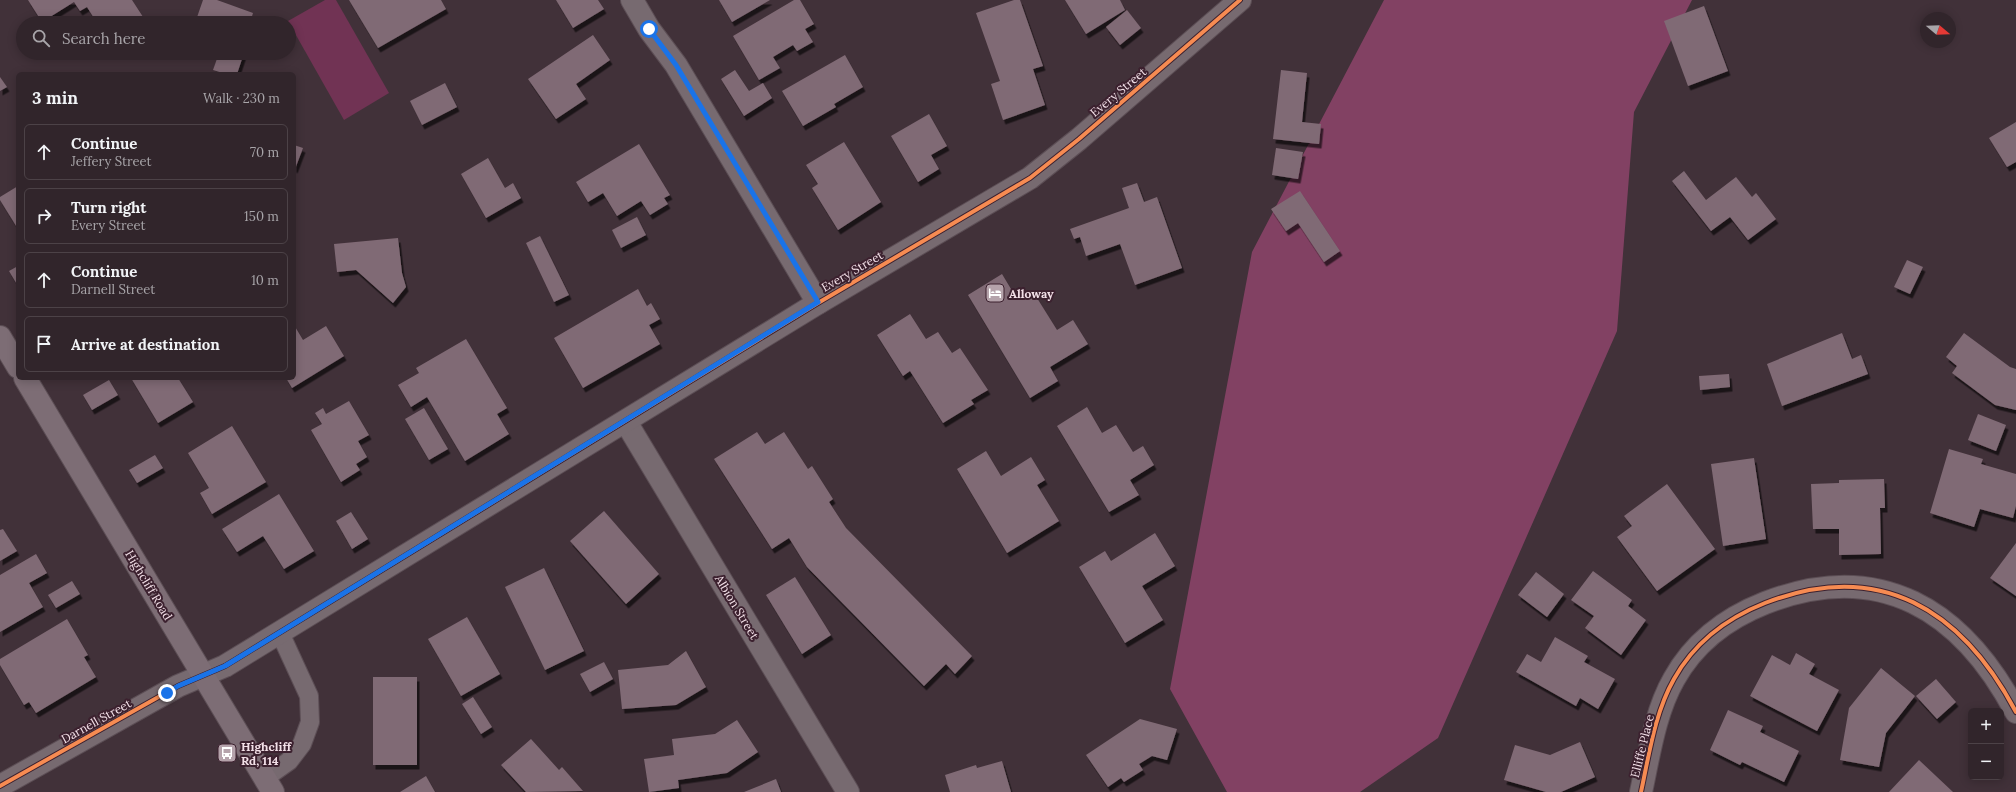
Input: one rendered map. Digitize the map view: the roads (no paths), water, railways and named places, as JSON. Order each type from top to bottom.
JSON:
[{"type":"main road","points":[[0,337],[16,364]]},
{"type":"main road","name":"Highcliff Road","points":[[26,380],[269,785]]},
{"type":"street","points":[[632,0],[649,29],[676,65],[818,302]]},
{"type":"street","name":"Every Street","points":[[203,676],[225,666],[280,633],[626,422],[818,302],[1030,178],[1079,139],[1240,0]]},
{"type":"street","name":"Albion Street","points":[[626,422],[848,792]]},
{"type":"street","name":"Elliffe Place","points":[[1641,792],[1659,714],[1674,679],[1695,648],[1723,625],[1752,608],[1789,594],[1819,587],[1854,586],[1891,593],[1922,606],[1956,630],[1985,661],[2016,712]]},
{"type":"street","name":"Darnell Street","points":[[0,786],[178,686],[203,676]]},
{"type":"lane","points":[[269,785],[302,744],[310,722],[310,696],[280,633]]},
{"type":"place","name":"Alloway","points":[[995,293]]},
{"type":"place","name":"Highcliff Rd, 114","points":[[227,753]]}]
